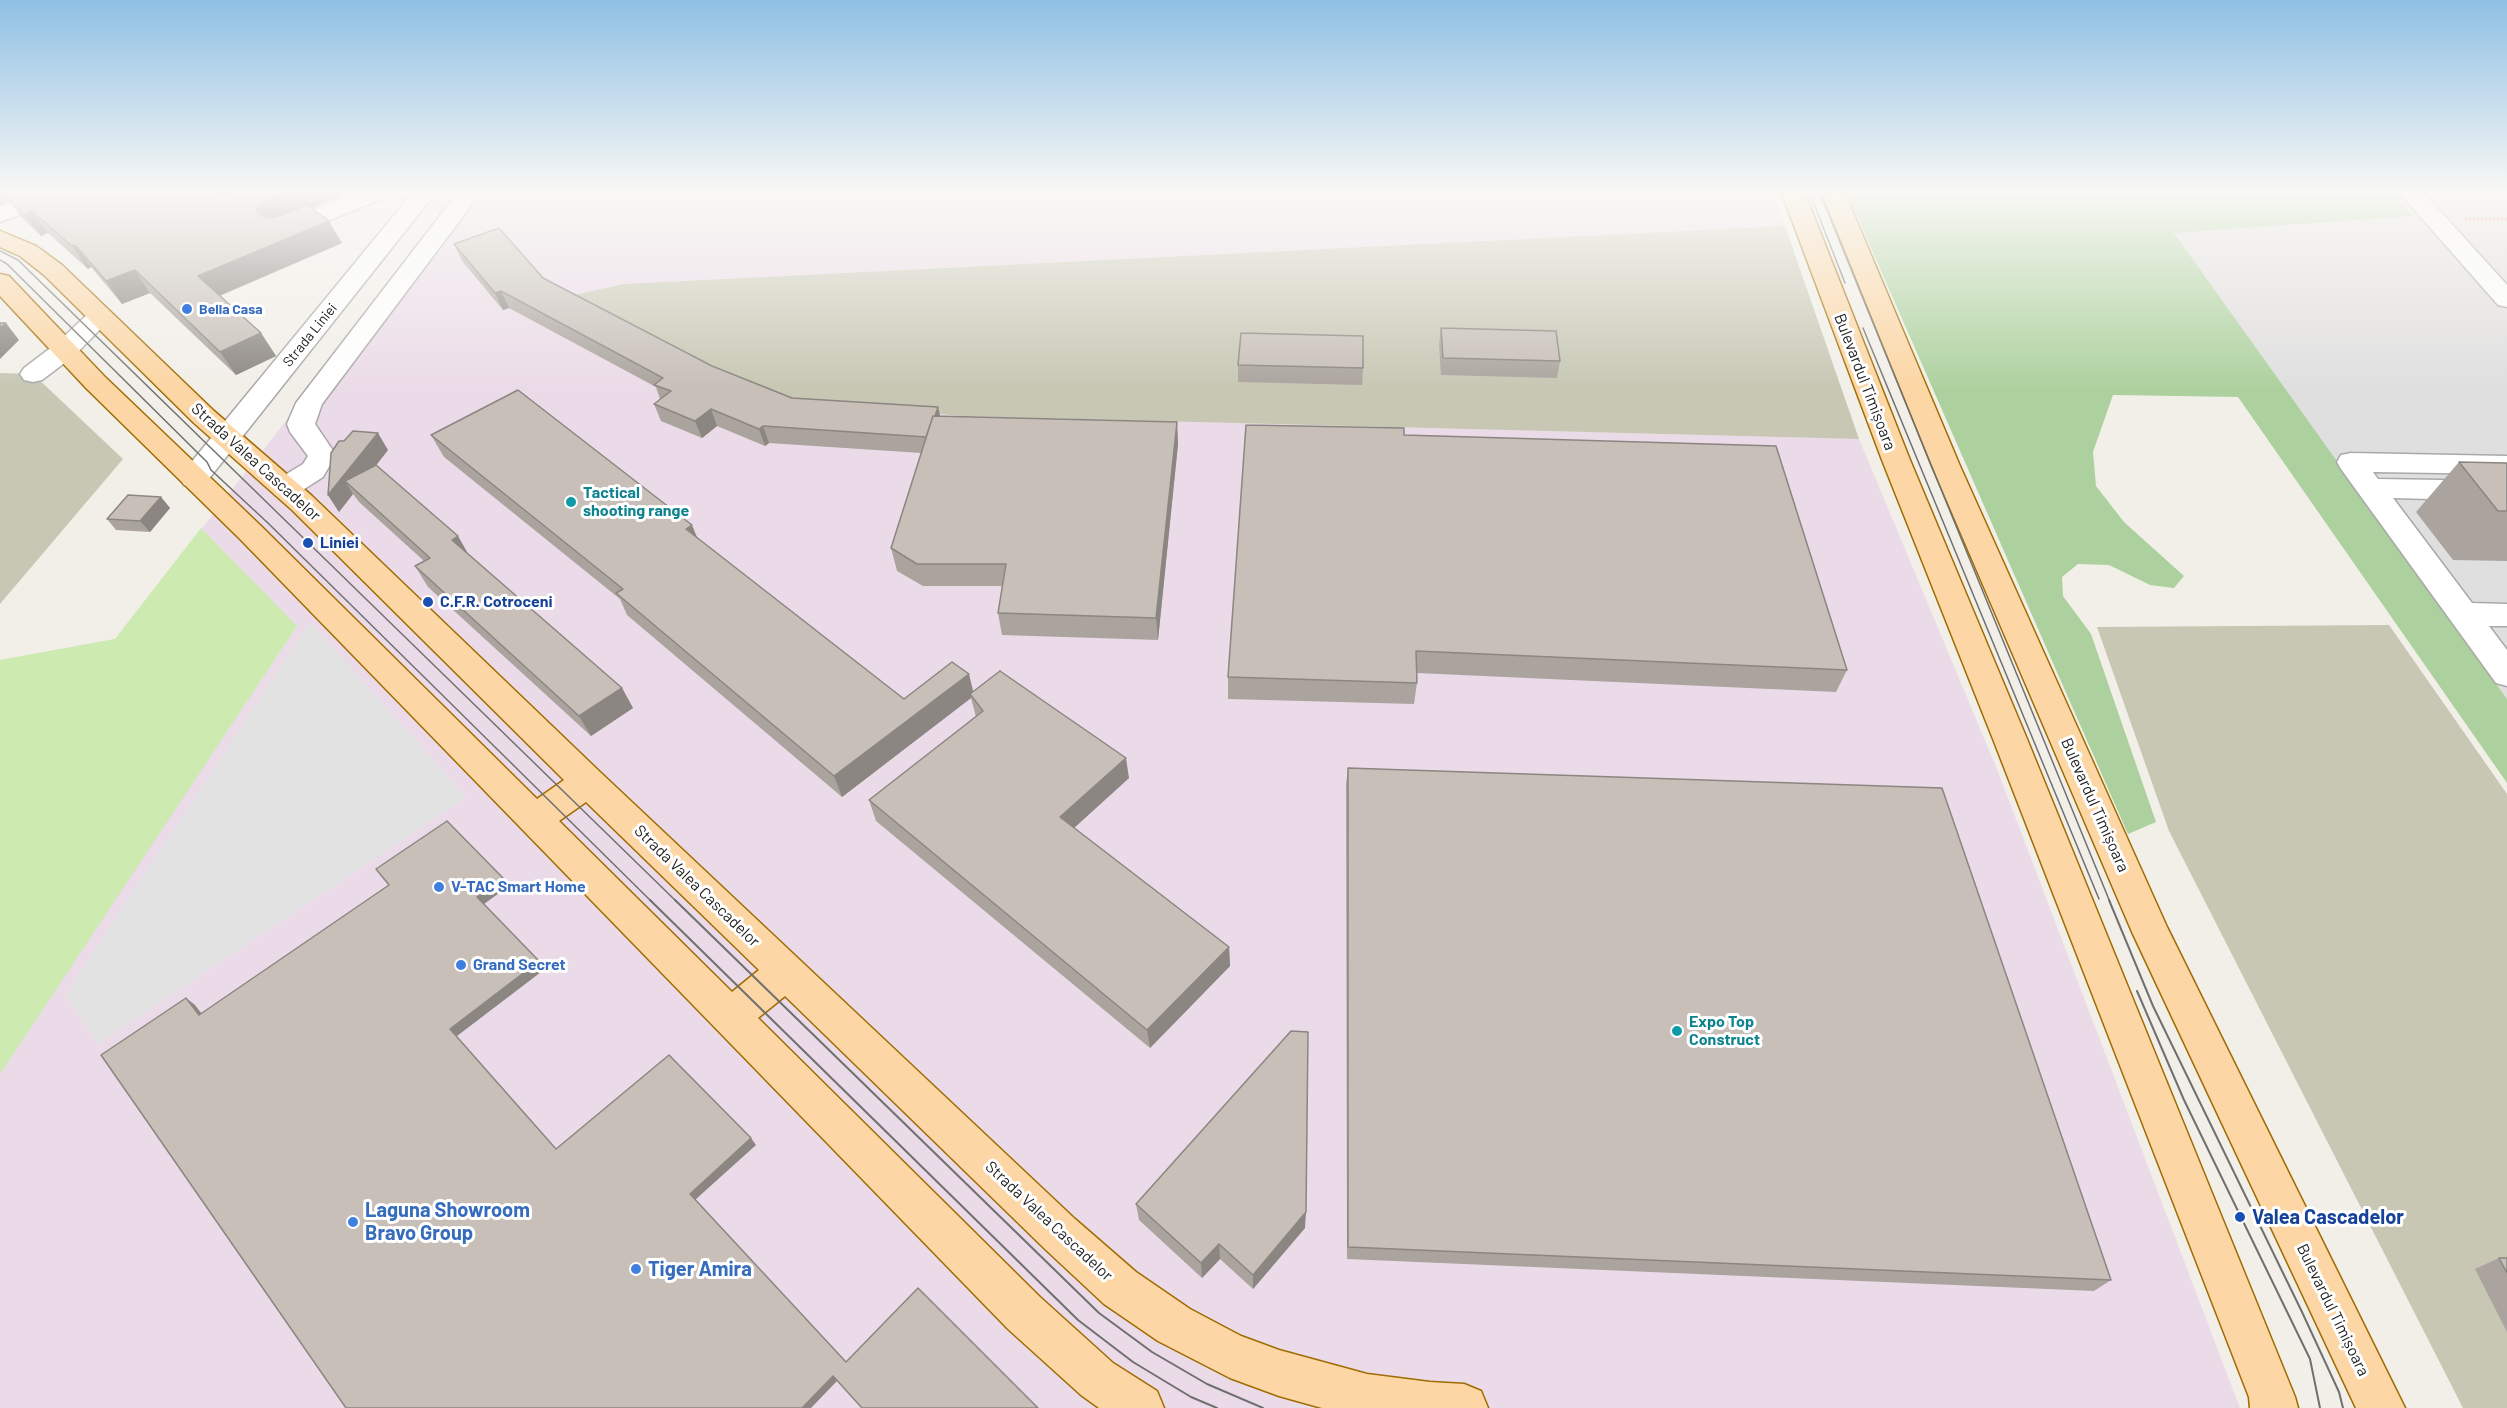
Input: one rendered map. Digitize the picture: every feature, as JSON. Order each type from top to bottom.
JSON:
[{"type":"main road","name":"Strada Valea Cascadelor","points":[[36,257],[100,315],[227,438],[285,488],[375,573],[588,782],[1060,1234],[1120,1288],[1174,1325],[1230,1355],[1280,1373],[1403,1405],[1464,1408]]},
{"type":"main road","name":"Bulevardul Timișoara","points":[[1817,257],[1896,460],[2010,739],[2275,1404]]},
{"type":"main road","name":"Bulevardul Timișoara","points":[[1859,257],[1946,466],[2146,921],[2381,1408]]},
{"type":"main road","points":[[0,280],[129,416],[194,478],[1061,1349],[1097,1379],[1140,1408]]},
{"type":"main road","points":[[534,819],[588,782]]},
{"type":"main road","points":[[730,1017],[786,971]]},
{"type":"street","name":"Strada Liniei","points":[[194,478],[372,257]]},
{"type":"street","points":[[285,488],[313,470],[322,455],[304,432],[301,424],[309,403],[421,257]]},
{"type":"street","points":[[2468,257],[2507,300]]},
{"type":"street","points":[[33,374],[66,349],[100,315]]},
{"type":"street","points":[[2503,662],[2463,614],[2351,462],[2507,465]]},
{"type":"street","points":[[2370,488],[2507,490]]},
{"type":"street","points":[[2463,614],[2507,615]]},
{"type":"shaded area","points":[[415,257],[1170,257],[624,284],[849,403],[960,416],[1859,439],[1997,769],[2240,1408],[0,1408],[0,660],[115,639]]},
{"type":"shaded area","points":[[1170,257],[1796,257],[1859,439],[960,416],[894,409],[839,414],[735,388],[561,298],[624,284]]},
{"type":"shaded area","points":[[2191,257],[2507,257],[2507,699]]},
{"type":"shaded area","points":[[0,373],[33,374],[123,459],[0,604]]},
{"type":"shaded area","points":[[310,622],[466,797],[98,1044],[65,995]]},
{"type":"shaded area","points":[[2389,625],[2507,794],[2507,1408],[2463,1408],[2169,831],[2097,627]]},
{"type":"green space","points":[[1875,257],[2191,257],[2507,699],[2507,783],[2238,397],[2113,395],[2093,452],[2096,486],[2124,522],[2184,576],[2174,588],[2150,585],[2109,565],[2078,564],[2062,577],[2063,596],[2091,634],[2156,822],[2128,834]]},
{"type":"green space","points":[[201,528],[297,626],[0,1074],[0,660],[115,639]]},
{"type":"building","points":[[85,257],[244,257],[198,276],[261,333],[220,352],[135,270],[106,281]]},
{"type":"building","points":[[465,257],[524,257],[543,278],[712,366],[792,398],[938,407],[926,437],[763,426],[759,429],[711,409],[695,421],[654,404],[671,391],[654,385],[663,378],[501,291],[495,293]]},
{"type":"building","points":[[1441,328],[1556,331],[1560,361],[1443,358]]},
{"type":"building","points":[[1241,333],[1363,336],[1363,368],[1238,365]]},
{"type":"building","points":[[518,390],[692,525],[686,529],[904,699],[952,662],[969,674],[834,776],[616,593],[623,589],[431,435]]},
{"type":"building","points":[[933,416],[1177,422],[1156,618],[998,613],[1006,564],[917,564],[891,548]]},
{"type":"building","points":[[1246,425],[1404,428],[1404,435],[1776,446],[1847,670],[1416,651],[1417,683],[1228,677]]},
{"type":"building","points":[[353,431],[378,433],[328,495],[331,453],[339,441],[344,441]]},
{"type":"building","points":[[2459,462],[2507,463],[2507,511],[2498,511]]},
{"type":"building","points":[[376,465],[458,536],[452,540],[622,688],[579,716],[415,566],[430,558],[345,481]]},
{"type":"building","points":[[128,495],[161,497],[140,521],[107,519]]},
{"type":"building","points":[[1000,671],[1126,758],[1060,817],[1229,947],[1147,1030],[869,800],[983,711],[970,694]]},
{"type":"building","name":"Expo Top Construct","points":[[1348,768],[1942,788],[2111,1280],[1348,1247]]},
{"type":"building","points":[[447,821],[503,878],[477,897],[539,961],[450,1029],[556,1149],[669,1055],[751,1138],[690,1194],[846,1362],[918,1288],[1038,1408],[862,1408],[833,1376],[802,1408],[346,1408],[101,1055],[186,998],[199,1015],[389,885],[376,869]]},
{"type":"building","points":[[1291,1031],[1308,1032],[1306,1212],[1253,1275],[1219,1244],[1201,1263],[1136,1204]]},
{"type":"building","points":[[2499,1258],[2507,1258],[2507,1273]]},
{"type":"tram line","points":[[11,257],[18,260],[677,902]]},
{"type":"tram line","points":[[1835,257],[1845,283]]},
{"type":"tram line","points":[[1846,257],[2110,902]]},
{"type":"tram line","points":[[0,260],[7,264],[207,462],[211,470],[269,524],[652,902]]},
{"type":"tram line","points":[[1863,328],[2099,899]]},
{"type":"tram line","points":[[650,900],[1078,1320],[1133,1362],[1191,1397],[1217,1408]]},
{"type":"tram line","points":[[675,900],[1099,1313],[1152,1352],[1207,1384],[1263,1408]]},
{"type":"tram line","points":[[2109,900],[2153,1006],[2302,1312],[2339,1392],[2343,1408]]},
{"type":"tram line","points":[[2137,991],[2184,1100],[2310,1359],[2320,1408]]},
{"type":"place","name":"Bella Casa","points":[[187,309]]},
{"type":"place","name":"Tactical shooting range","points":[[571,502]]},
{"type":"place","name":"Liniei","points":[[308,543]]},
{"type":"place","name":"C.F.R. Cotroceni","points":[[428,602]]},
{"type":"place","name":"V-TAC Smart Home","points":[[439,887]]},
{"type":"place","name":"Grand Secret","points":[[461,965]]},
{"type":"place","name":"Expo Top Construct","points":[[1677,1031]]},
{"type":"place","name":"Valea Cascadelor","points":[[2240,1217]]},
{"type":"place","name":"Laguna Showroom Bravo Group","points":[[353,1222]]},
{"type":"place","name":"Tiger Amira","points":[[636,1269]]}]
